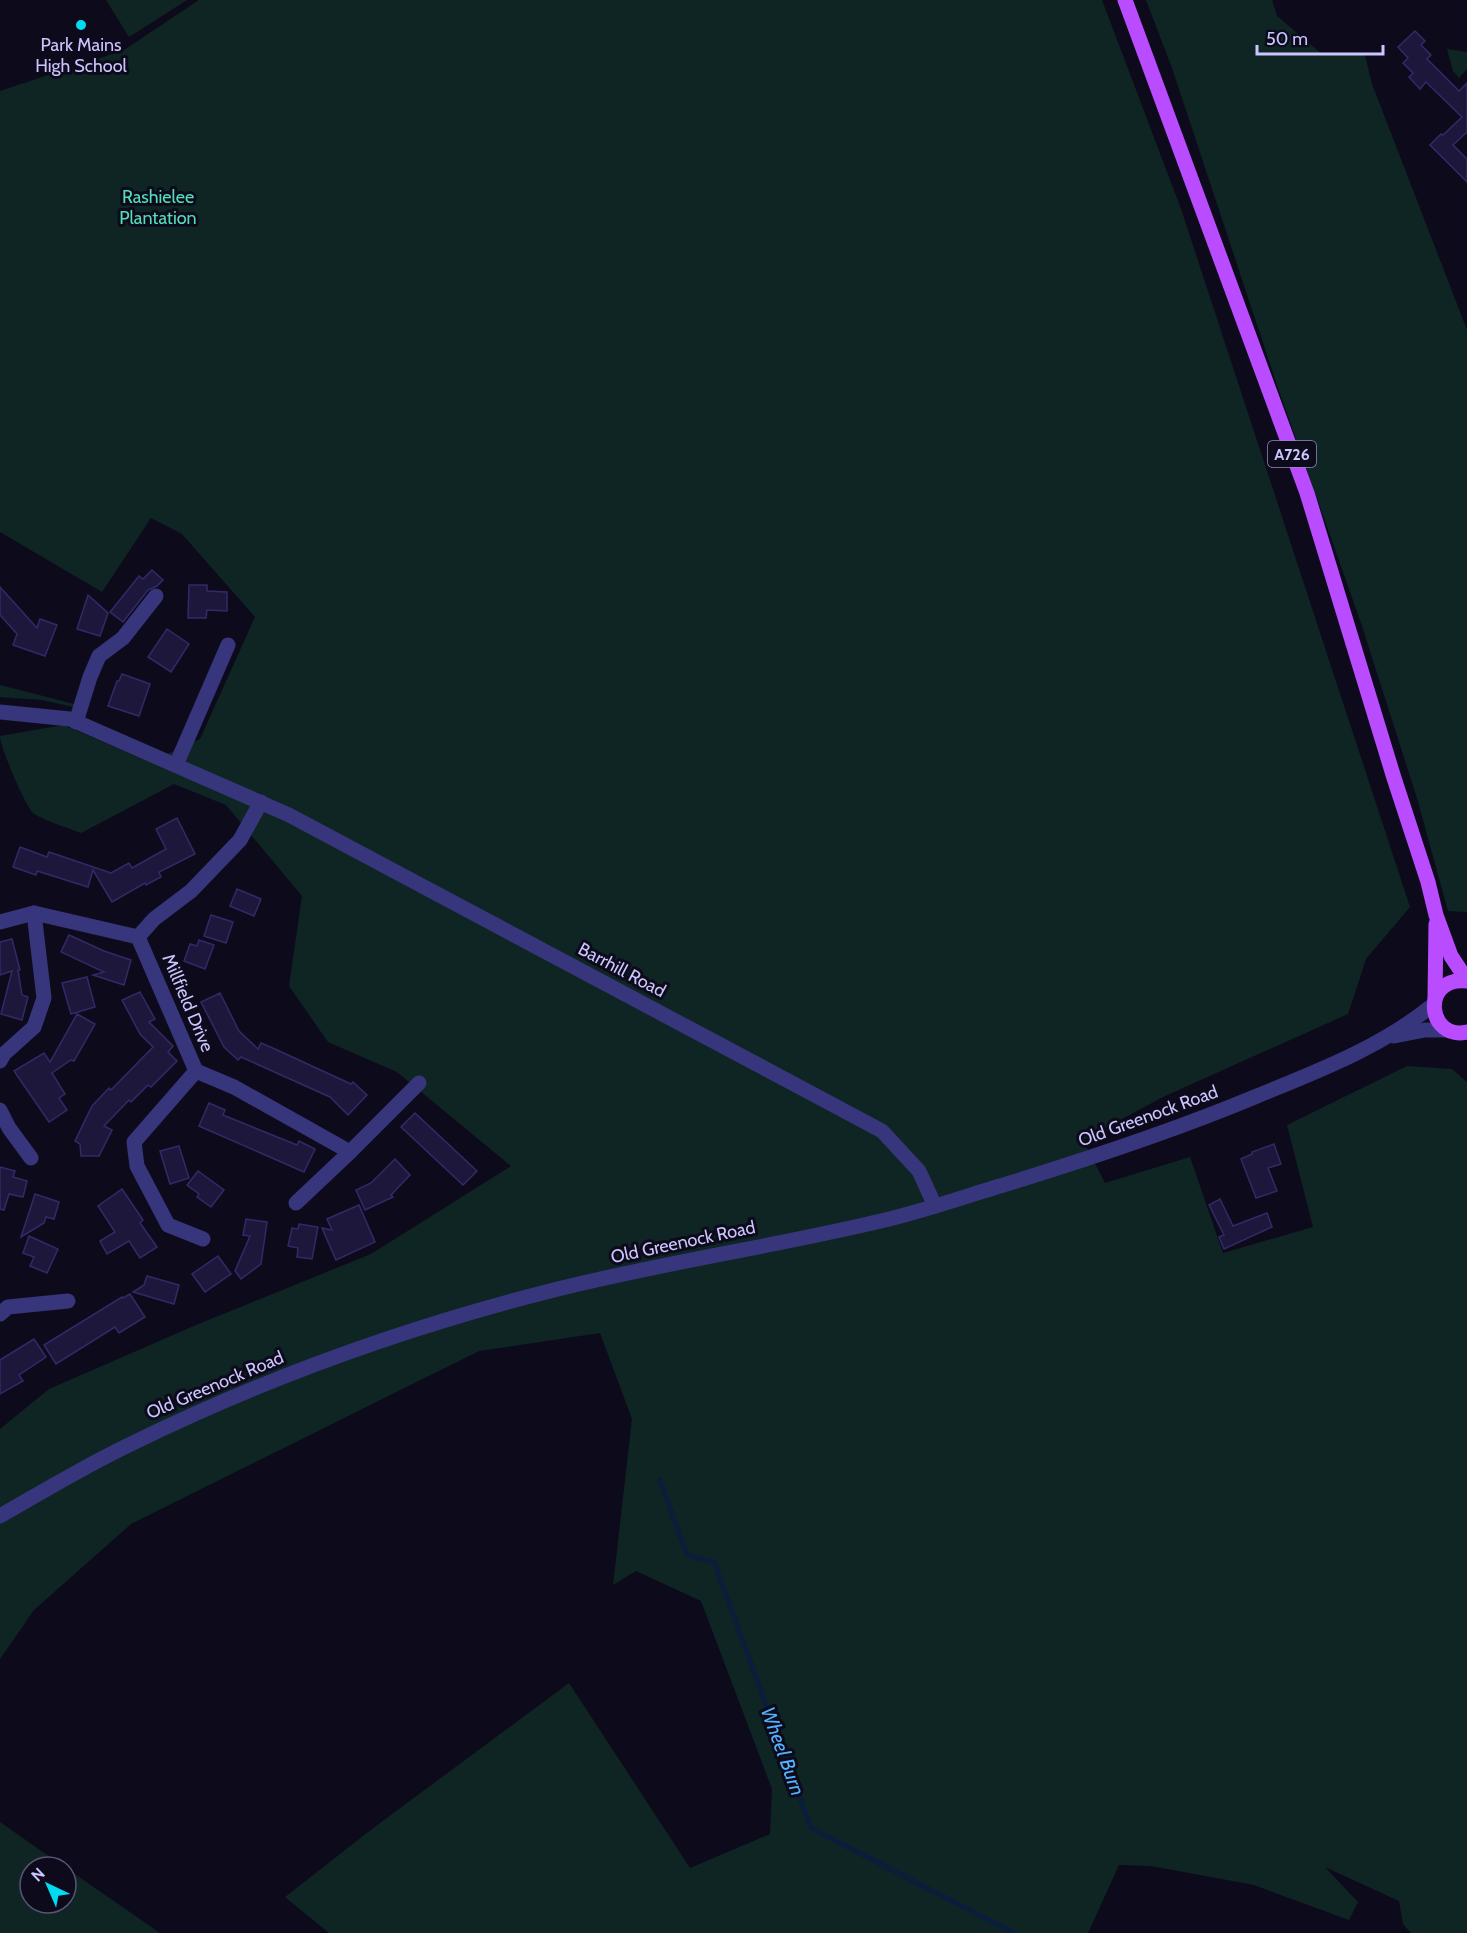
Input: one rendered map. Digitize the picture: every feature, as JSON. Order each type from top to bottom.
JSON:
[{"type":"main road","name":"A726","points":[[1125,0],[1307,493],[1390,767],[1428,882],[1436,915],[1451,956],[1467,980]]},
{"type":"main road","name":"A726","points":[[1434,1001],[1436,915]]},
{"type":"main road","points":[[1467,980],[1451,981],[1439,991],[1434,1001],[1437,1019],[1455,1031],[1467,1046]]},
{"type":"street","points":[[76,722],[99,656],[123,638],[156,596]]},
{"type":"street","points":[[176,765],[228,645]]},
{"type":"street","name":"Barrhill Road","points":[[0,712],[70,719],[261,802],[310,826],[882,1131],[919,1171],[935,1206]]},
{"type":"street","points":[[0,922],[34,913],[138,937],[154,919],[191,891],[240,840],[261,802]]},
{"type":"street","points":[[0,1061],[4,1054],[34,1027],[44,998],[34,913]]},
{"type":"street","name":"Millfield Drive","points":[[138,937],[196,1071],[234,1087],[350,1152]]},
{"type":"street","name":"Old Greenock Road","points":[[0,1516],[130,1444],[254,1387],[400,1335],[486,1308],[550,1291],[886,1220],[1117,1150],[1221,1111],[1337,1062],[1414,1021],[1434,1001]]},
{"type":"street","name":"Old Greenock Road","points":[[1386,1037],[1425,1030],[1455,1031]]},
{"type":"street","points":[[196,1071],[134,1142],[137,1166],[168,1225],[203,1239]]},
{"type":"street","points":[[296,1203],[419,1083]]},
{"type":"street","points":[[1,1116],[31,1158]]},
{"type":"street","points":[[0,1314],[8,1307],[68,1301]]},
{"type":"green space","points":[[106,0],[187,0],[129,37]]},
{"type":"green space","name":"Rashielee Plantation","points":[[199,0],[1102,0],[1181,209],[1410,907],[1366,959],[1348,1014],[1163,1097],[1083,1140],[1105,1183],[1190,1157],[1223,1253],[1313,1227],[1287,1125],[1407,1066],[1452,1069],[1467,1082],[1467,1933],[1411,1933],[1403,1924],[1399,1901],[1325,1867],[1358,1902],[1349,1920],[1254,1885],[1151,1866],[1119,1865],[1088,1933],[329,1933],[285,1897],[372,1829],[569,1683],[690,1868],[770,1834],[772,1789],[701,1601],[636,1571],[613,1585],[632,1419],[600,1333],[479,1351],[131,1524],[34,1610],[0,1659],[0,1429],[49,1389],[196,1325],[371,1254],[511,1166],[397,1072],[328,1042],[289,986],[302,896],[226,805],[174,784],[81,833],[33,813],[19,788],[1,742],[0,736],[63,725],[150,762],[200,739],[255,617],[182,534],[151,518],[102,592],[0,532],[0,91],[124,50]]},
{"type":"green space","points":[[1146,0],[1272,0],[1277,16],[1323,55],[1365,55],[1372,84],[1467,330],[1467,912],[1448,911],[1417,798],[1361,623],[1278,388],[1172,68]]},
{"type":"green space","points":[[1447,49],[1467,52],[1467,69],[1459,78],[1453,71]]},
{"type":"green space","points":[[0,685],[78,705],[78,708],[42,700],[0,697]]},
{"type":"green space","points":[[0,1822],[47,1855],[18,1855],[18,1915],[78,1915],[78,1876],[160,1933],[0,1933]]},
{"type":"building","points":[[1415,31],[1425,41],[1421,45],[1431,55],[1427,59],[1459,91],[1467,83],[1467,132],[1453,145],[1467,159],[1467,182],[1430,145],[1462,117],[1426,82],[1420,89],[1409,77],[1413,73],[1403,63],[1408,58],[1398,47]]},
{"type":"building","points":[[152,570],[163,580],[148,590],[123,622],[110,612],[139,576],[143,579]]},
{"type":"building","points":[[189,585],[207,585],[207,591],[227,592],[227,611],[207,610],[206,618],[188,618]]},
{"type":"building","points":[[0,587],[37,628],[40,619],[57,625],[45,656],[13,645],[17,634],[0,615]]},
{"type":"building","points":[[88,595],[108,613],[100,636],[77,629]]},
{"type":"building","points":[[167,629],[189,644],[171,672],[148,657]]},
{"type":"building","points":[[122,674],[150,684],[139,716],[108,706]]},
{"type":"building","points":[[177,818],[195,854],[159,872],[161,877],[146,885],[145,883],[112,902],[93,870],[88,887],[37,871],[36,875],[13,867],[20,847],[47,857],[49,852],[111,873],[129,863],[132,868],[166,849],[156,829]]},
{"type":"building","points":[[237,889],[261,899],[254,916],[230,906]]},
{"type":"building","points":[[211,915],[233,922],[226,943],[204,936]]},
{"type":"building","points":[[69,935],[131,960],[124,985],[93,975],[104,972],[61,952]]},
{"type":"building","points":[[12,939],[20,970],[18,970],[22,995],[28,997],[22,1020],[1,1014],[12,971],[0,975],[0,942]]},
{"type":"building","points":[[199,940],[214,945],[205,969],[184,961],[190,944],[197,946]]},
{"type":"building","points":[[87,977],[95,1007],[71,1014],[62,983]]},
{"type":"building","points":[[140,992],[155,1019],[149,1022],[173,1046],[168,1052],[177,1061],[151,1087],[148,1085],[131,1102],[129,1100],[104,1126],[112,1130],[99,1156],[81,1156],[80,1144],[75,1141],[92,1106],[153,1047],[140,1034],[122,1000]]},
{"type":"building","points":[[220,993],[239,1031],[258,1049],[261,1043],[351,1084],[353,1082],[367,1095],[348,1115],[330,1097],[241,1057],[238,1060],[224,1047],[201,1002]]},
{"type":"building","points":[[77,1014],[95,1024],[74,1061],[71,1060],[52,1073],[65,1094],[59,1098],[67,1110],[49,1122],[14,1071],[44,1053],[50,1062]]},
{"type":"building","points":[[209,1103],[225,1110],[223,1115],[297,1145],[299,1141],[315,1149],[304,1172],[199,1126]]},
{"type":"building","points":[[415,1113],[477,1171],[463,1185],[401,1127]]},
{"type":"building","points":[[1274,1144],[1281,1164],[1268,1168],[1277,1191],[1256,1198],[1241,1159],[1252,1152]]},
{"type":"building","points":[[179,1146],[189,1178],[170,1184],[160,1151]]},
{"type":"building","points":[[395,1159],[410,1175],[391,1195],[393,1197],[365,1210],[356,1190],[371,1183]]},
{"type":"building","points":[[0,1167],[15,1171],[13,1177],[27,1181],[23,1197],[9,1194],[4,1210],[0,1209]]},
{"type":"building","points":[[198,1171],[224,1190],[211,1207],[197,1197],[199,1194],[187,1185]]},
{"type":"building","points":[[122,1189],[143,1220],[140,1223],[157,1247],[140,1258],[129,1241],[107,1254],[100,1241],[115,1232],[98,1206]]},
{"type":"building","points":[[35,1194],[59,1202],[54,1219],[46,1217],[44,1223],[21,1237]]},
{"type":"building","points":[[1220,1199],[1233,1226],[1267,1213],[1272,1227],[1224,1249],[1219,1237],[1224,1235],[1209,1205]]},
{"type":"building","points":[[359,1205],[375,1242],[336,1260],[322,1228],[332,1230],[327,1219]]},
{"type":"building","points":[[246,1219],[267,1222],[261,1264],[241,1279],[235,1271],[250,1236],[243,1235]]},
{"type":"building","points":[[299,1224],[318,1227],[312,1259],[297,1257],[298,1248],[288,1246],[292,1228],[298,1229]]},
{"type":"building","points":[[29,1236],[58,1249],[47,1273],[30,1266],[34,1257],[23,1253]]},
{"type":"building","points":[[218,1256],[231,1274],[205,1292],[192,1274]]},
{"type":"building","points":[[147,1276],[179,1285],[174,1304],[133,1292],[144,1285]]},
{"type":"building","points":[[130,1294],[145,1317],[119,1333],[115,1327],[56,1364],[44,1345]]},
{"type":"building","points":[[34,1339],[46,1357],[19,1375],[23,1381],[0,1394],[0,1360]]},
{"type":"waterway","name":"Wheel Burn","points":[[660,1480],[687,1555],[714,1562],[811,1828],[1014,1933]]},
{"type":"place","name":"Park Mains High School","points":[[81,25]]}]
